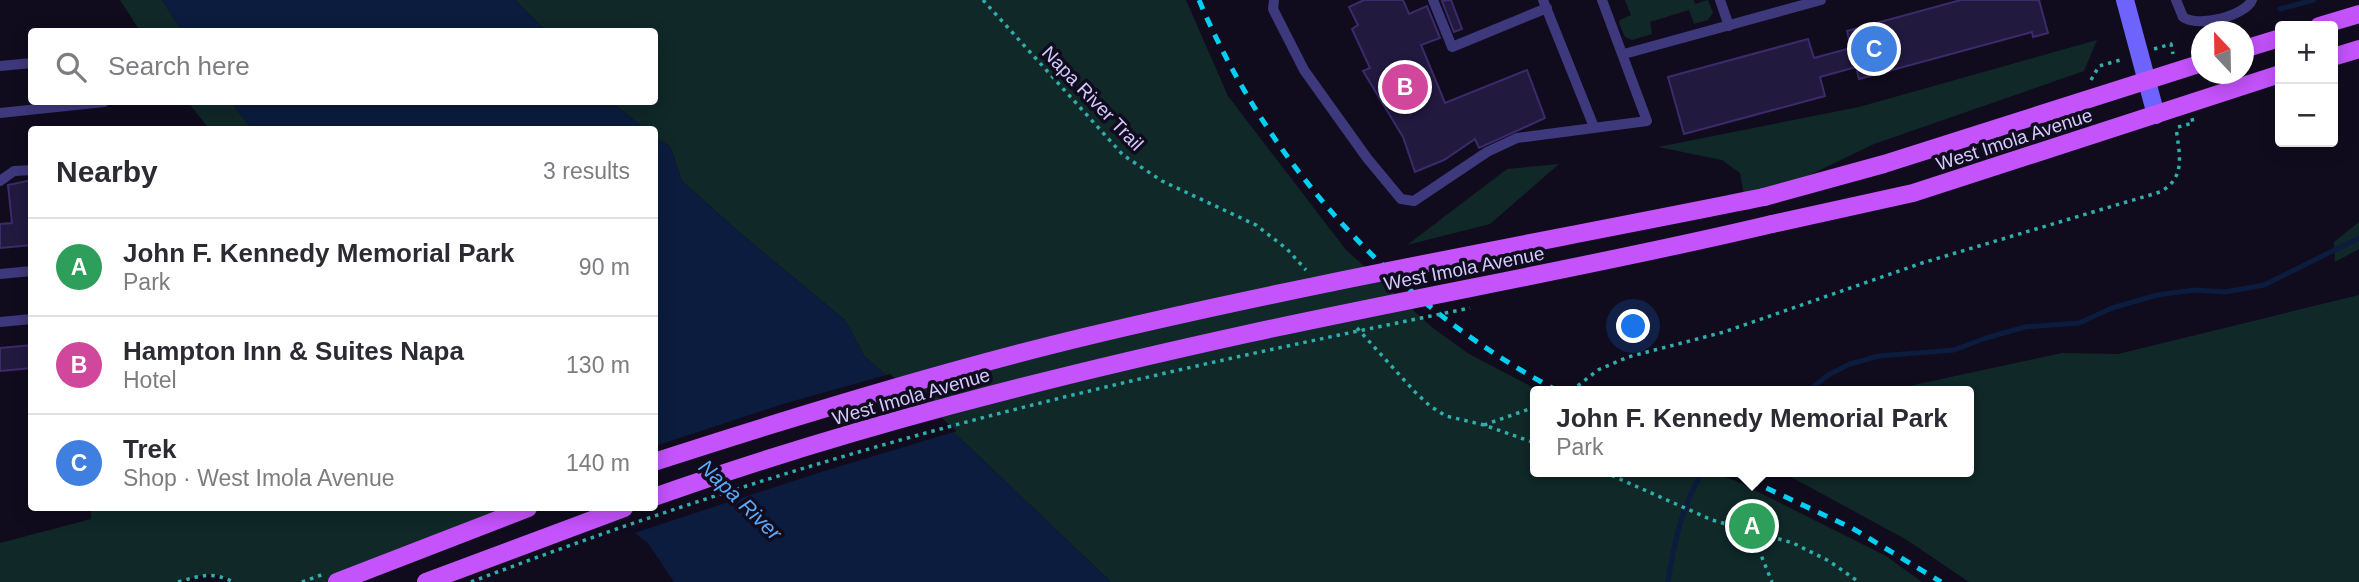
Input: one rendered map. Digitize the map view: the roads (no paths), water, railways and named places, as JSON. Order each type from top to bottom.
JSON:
[{"type":"main road","points":[[2336,21],[2359,14]]},
{"type":"main road","points":[[2254,46],[2275,40]]},
{"type":"main road","points":[[2338,55],[2359,49]]},
{"type":"main road","name":"West Imola Avenue","points":[[658,461],[811,412],[1084,337],[1399,269],[1764,197],[1884,164],[2191,67]]},
{"type":"main road","name":"West Imola Avenue","points":[[658,496],[808,447],[1091,369],[1278,327],[1655,252],[1913,193],[2275,76]]},
{"type":"main road","points":[[337,582],[520,511]]},
{"type":"main road","points":[[426,582],[616,511]]},
{"type":"street","points":[[2125,0],[2156,115]]},
{"type":"lane","points":[[1274,0],[1273,9],[1304,70],[1367,159],[1401,199],[1414,201],[1487,152],[1517,138],[1647,121],[1602,0]]},
{"type":"lane","points":[[1433,0],[1452,47],[1545,4],[1594,127]]},
{"type":"lane","points":[[1720,0],[1729,26]]},
{"type":"lane","points":[[1624,54],[1821,0]]},
{"type":"lane","points":[[2176,0],[2183,18],[2196,23],[2246,9],[2252,0]]},
{"type":"lane","points":[[0,66],[28,62]]},
{"type":"lane","points":[[0,113],[76,105]]},
{"type":"lane","points":[[0,181],[14,171],[28,170]]},
{"type":"lane","points":[[0,275],[28,272]]},
{"type":"lane","points":[[0,322],[28,319]]},
{"type":"water","points":[[162,0],[515,0],[543,28],[180,28]]},
{"type":"water","points":[[233,105],[616,105],[641,126],[250,126]]},
{"type":"water","name":"Napa River","points":[[658,140],[670,146],[682,181],[846,321],[864,356],[962,440],[1111,582],[674,582],[648,543],[605,511],[658,511]]},
{"type":"waterway","points":[[2280,9],[2314,0]]},
{"type":"waterway","points":[[1814,386],[1828,375],[1850,364],[1879,356],[1954,350],[2025,327],[2079,323],[2112,308],[2157,295],[2194,290],[2225,292],[2264,285],[2359,238]]},
{"type":"waterway","points":[[1668,582],[1680,525],[1700,477]]},
{"type":"railway","points":[[1199,0],[1228,62],[1262,120],[1301,175],[1345,227],[1392,274],[1444,318],[1499,357],[1549,386]]},
{"type":"railway","points":[[1743,477],[1852,528],[1941,582]]},
{"type":"place","name":"Trek","points":[[1874,49]]},
{"type":"place","name":"Hampton Inn & Suites Napa","points":[[1405,87]]},
{"type":"place","name":"John F. Kennedy Memorial Park","points":[[1752,526]]}]
